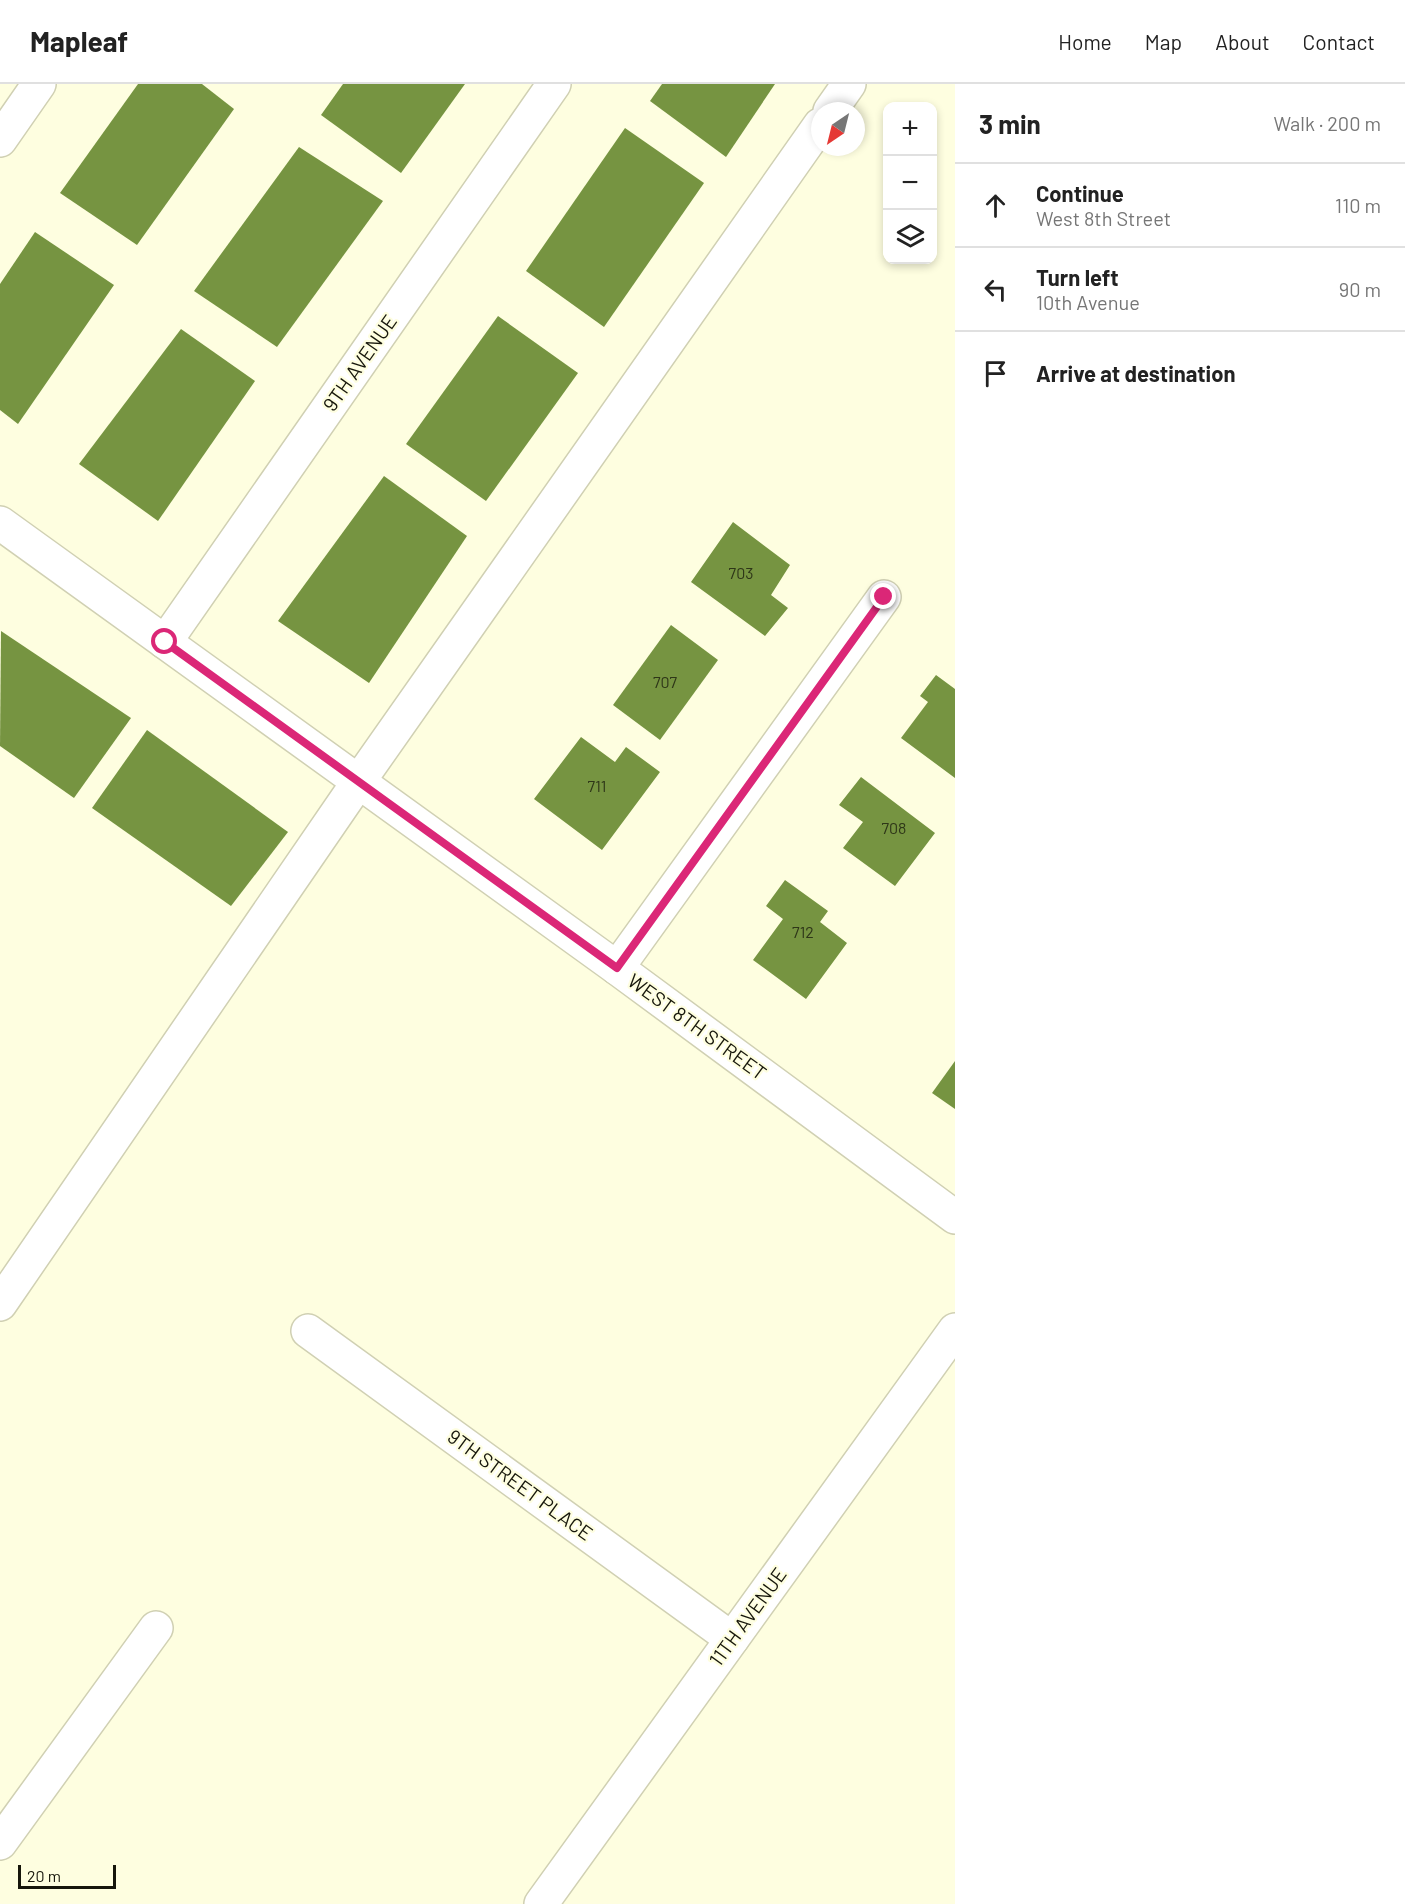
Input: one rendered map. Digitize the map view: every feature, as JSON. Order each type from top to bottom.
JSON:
[{"type":"street","points":[[0,140],[39,84]]},
{"type":"street","name":"9TH AVENUE","points":[[165,642],[554,84]]},
{"type":"street","points":[[836,102],[849,84]]},
{"type":"street","points":[[0,1304],[359,781],[811,138]]},
{"type":"street","name":"WEST 8TH STREET","points":[[0,523],[617,968],[955,1217]]},
{"type":"street","points":[[617,968],[884,597]]},
{"type":"street","name":"9TH STREET PLACE","points":[[308,1330],[732,1639]]},
{"type":"street","name":"11TH AVENUE","points":[[541,1904],[955,1330]]},
{"type":"street","points":[[0,1843],[156,1628]]},
{"type":"building","points":[[138,84],[202,84],[234,109],[137,245],[60,193]]},
{"type":"building","points":[[343,84],[465,84],[401,173],[321,115]]},
{"type":"building","points":[[662,84],[775,84],[726,157],[650,101]]},
{"type":"building","points":[[625,128],[704,183],[604,327],[526,271]]},
{"type":"building","points":[[299,147],[383,201],[277,347],[194,291]]},
{"type":"building","points":[[35,232],[114,285],[18,424],[0,410],[0,284]]},
{"type":"building","points":[[498,316],[578,373],[486,501],[406,444]]},
{"type":"building","points":[[181,329],[255,381],[158,521],[79,464]]},
{"type":"building","points":[[384,476],[467,536],[369,683],[278,621]]},
{"type":"building","points":[[733,522],[790,565],[771,595],[788,608],[765,636],[691,582]]},
{"type":"building","points":[[671,625],[718,660],[660,740],[613,705]]},
{"type":"building","points":[[1,631],[131,718],[74,798],[0,746]]},
{"type":"building","points":[[936,675],[955,689],[955,778],[901,738],[928,702],[920,696]]},
{"type":"building","points":[[147,730],[288,832],[231,906],[92,808]]},
{"type":"building","points":[[581,737],[615,762],[626,747],[660,772],[602,850],[534,799]]},
{"type":"building","points":[[861,777],[935,833],[895,886],[843,848],[863,822],[839,805]]},
{"type":"building","points":[[785,880],[828,911],[820,922],[847,943],[806,999],[753,960],[783,919],[766,906]]},
{"type":"building","points":[[955,1061],[955,1109],[932,1093]]},
{"type":"route","points":[[165,642],[617,968],[884,597]]}]
